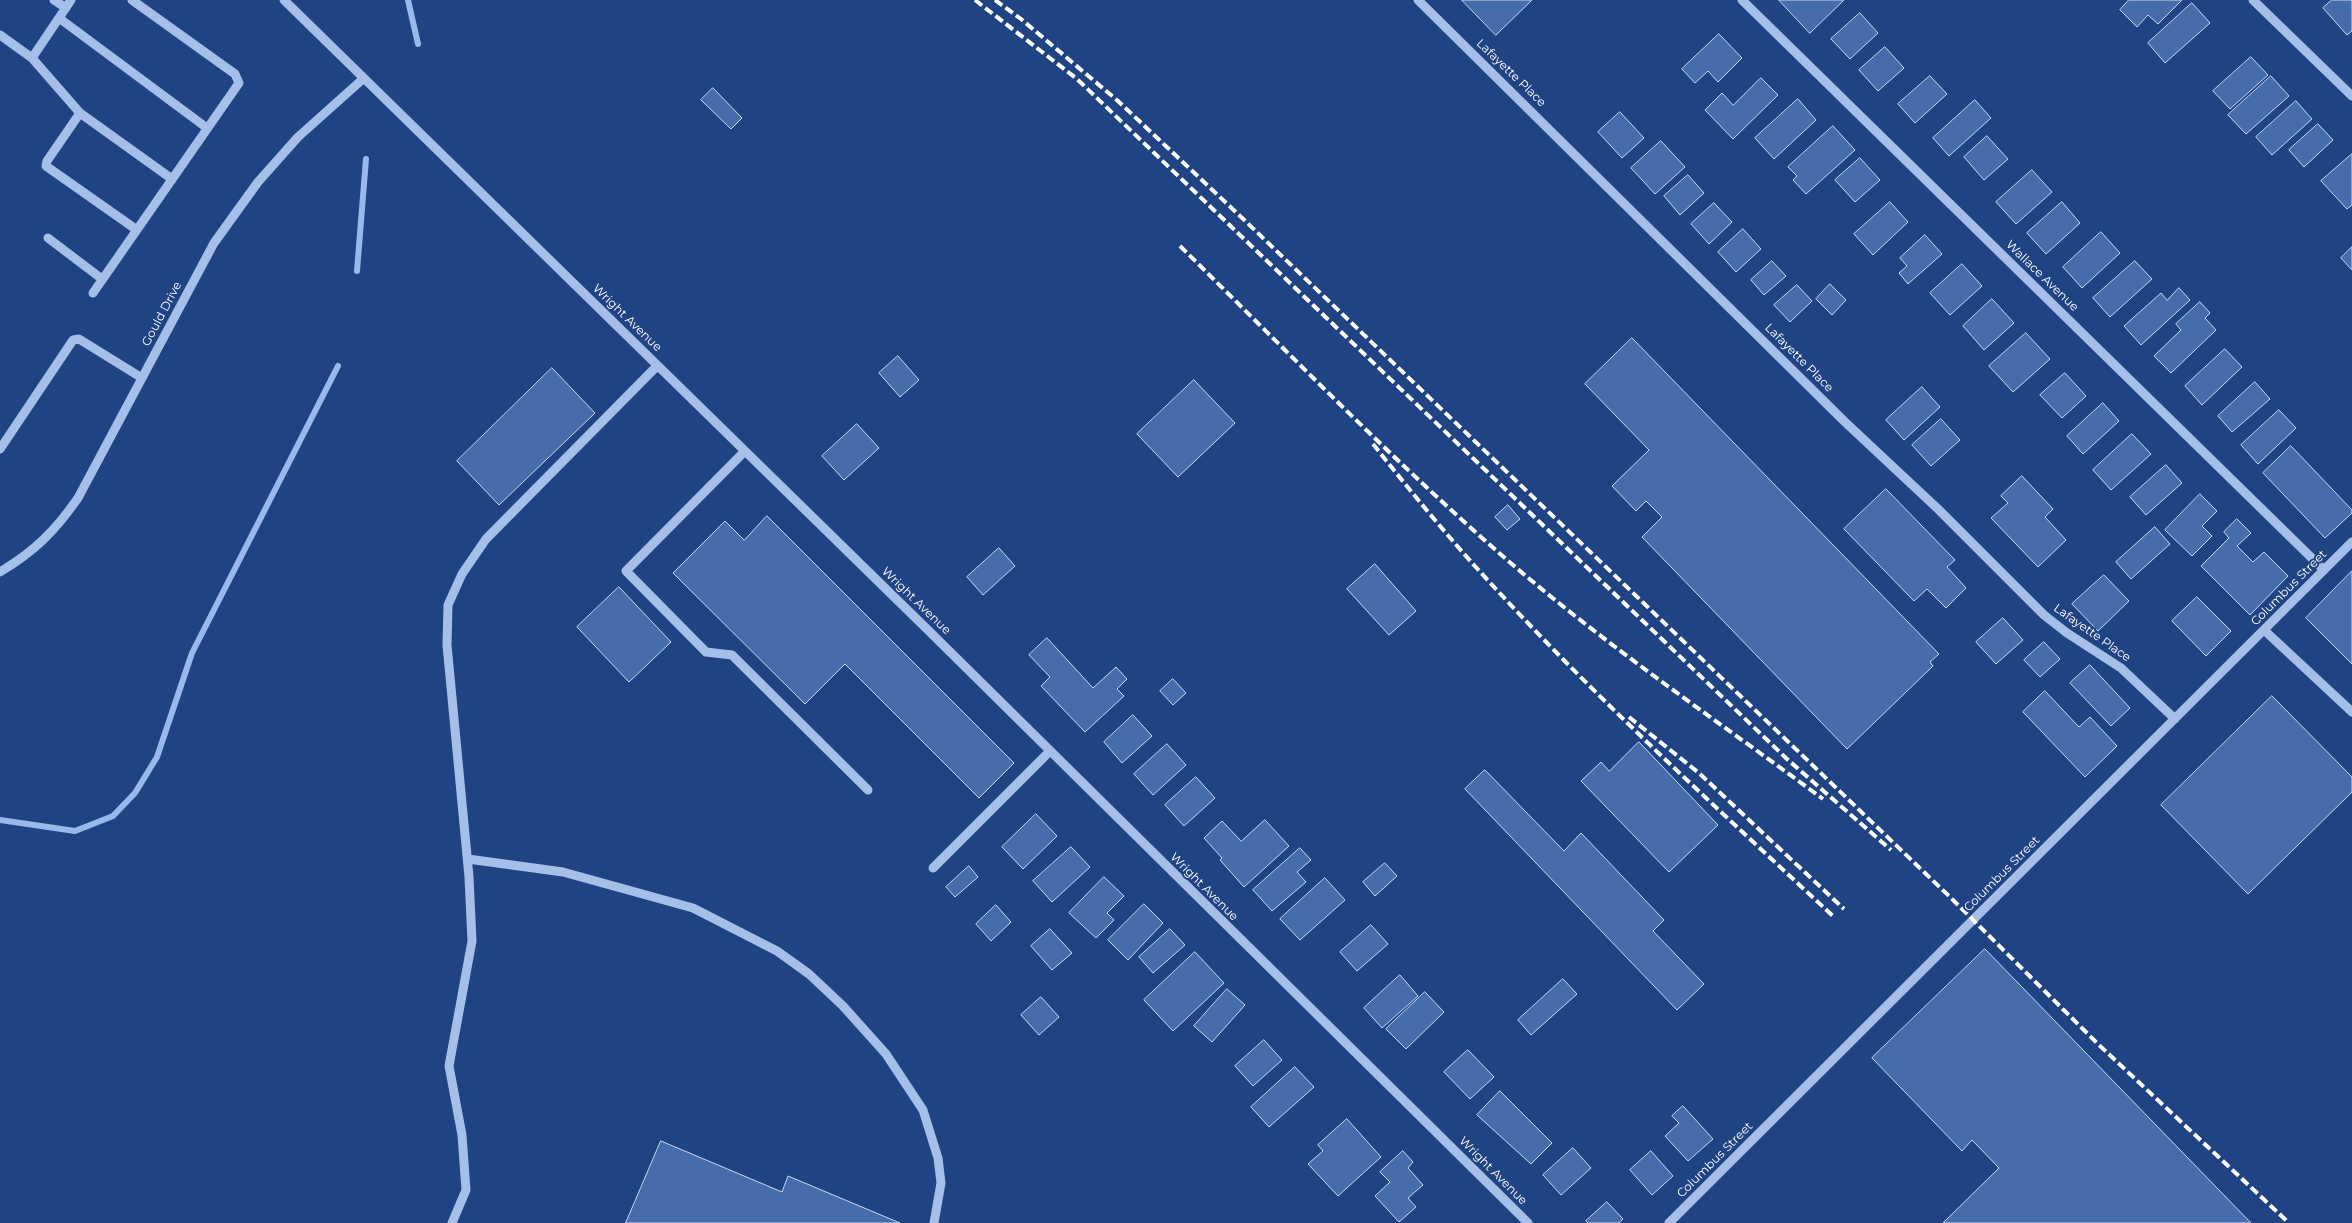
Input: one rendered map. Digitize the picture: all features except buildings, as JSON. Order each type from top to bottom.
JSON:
[{"type":"street","points":[[54,0],[66,8]]},
{"type":"street","points":[[32,58],[71,0]]},
{"type":"street","points":[[93,293],[239,83],[238,78],[132,0]]},
{"type":"street","name":"Wright Avenue","points":[[284,0],[745,451],[1528,1223]]},
{"type":"street","name":"Lafayette Place","points":[[1418,0],[1845,422],[1938,509],[2044,615],[2067,633],[2116,663],[2174,719]]},
{"type":"street","name":"Wallace Avenue","points":[[1742,0],[2324,570]]},
{"type":"street","points":[[2253,0],[2352,96]]},
{"type":"street","points":[[59,18],[207,128]]},
{"type":"street","points":[[0,35],[32,58],[80,113],[172,179]]},
{"type":"street","name":"Gould Drive","points":[[0,572],[22,559],[45,540],[62,521],[78,498],[214,243],[258,182],[298,137],[364,78]]},
{"type":"street","points":[[80,113],[47,161],[46,166],[137,230]]},
{"type":"street","points":[[48,238],[102,279]]},
{"type":"street","points":[[0,449],[73,340],[79,339],[142,378]]},
{"type":"street","points":[[452,1223],[466,1190],[462,1135],[449,1066],[472,941],[468,859],[447,645],[448,605],[462,574],[486,539],[657,366]]},
{"type":"street","points":[[745,451],[626,572],[706,652],[732,655],[868,790]]},
{"type":"street","name":"Columbus Street","points":[[1669,1223],[2352,542]]},
{"type":"street","points":[[2264,630],[2352,712]]},
{"type":"street","points":[[933,868],[1050,751]]},
{"type":"street","points":[[468,859],[563,872],[692,908],[777,951],[810,974],[843,1006],[886,1054],[923,1110],[938,1158],[942,1183],[934,1223]]},
{"type":"waterway","points":[[408,0],[418,44]]},
{"type":"waterway","points":[[357,271],[366,159]]},
{"type":"waterway","points":[[0,820],[75,831],[113,816],[135,793],[157,757],[192,653],[338,366]]},
{"type":"railway","points":[[975,0],[1077,79],[1787,759],[1891,850]]},
{"type":"railway","points":[[995,0],[1021,19],[1118,101],[1239,215],[1949,896],[2098,1044],[2289,1223]]},
{"type":"railway","points":[[1180,246],[1386,449],[1513,565],[1627,656],[1823,799]]},
{"type":"railway","points":[[1373,444],[1463,553],[1536,631],[1619,715],[1834,917]]},
{"type":"railway","points":[[1629,717],[1699,773],[1844,909]]}]
